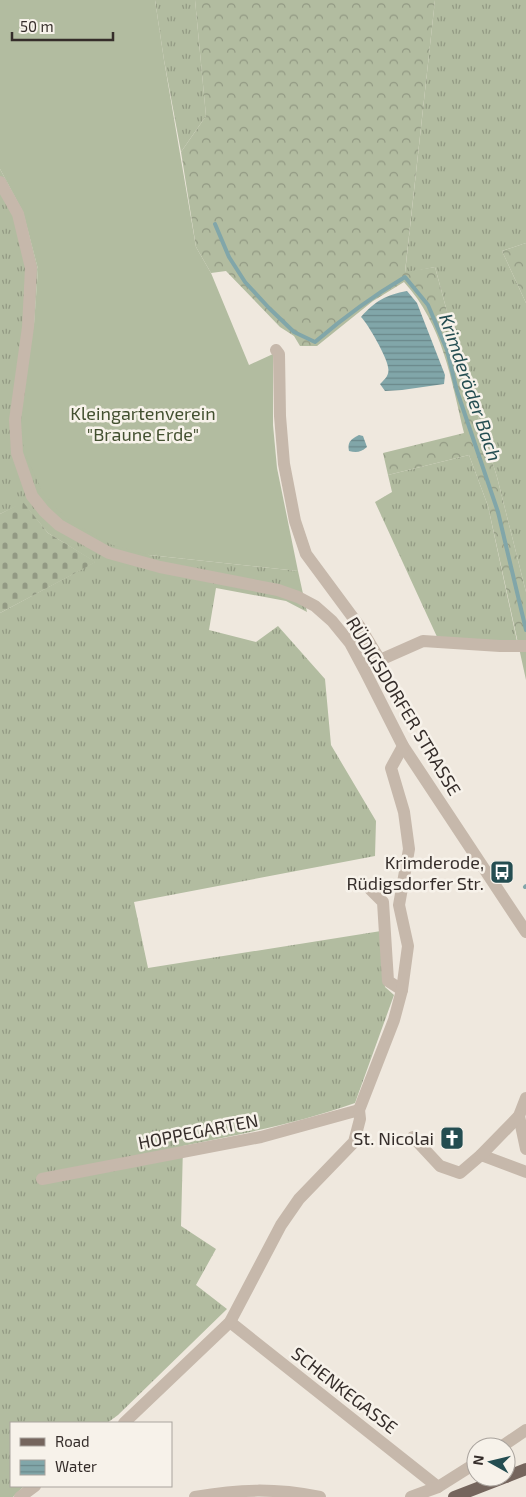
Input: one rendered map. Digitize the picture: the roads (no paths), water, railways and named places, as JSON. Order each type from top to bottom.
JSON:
[{"type":"main road","points":[[454,1497],[480,1487]]},
{"type":"street","name":"RÜDIGSDORFER STRASSE","points":[[0,182],[18,214],[31,268],[28,327],[15,423],[17,453],[32,496],[59,525],[109,553],[160,567],[278,590],[298,597],[315,606],[332,621],[350,643],[403,746],[526,932]]},
{"type":"street","points":[[276,350],[279,354],[280,416],[284,464],[295,521],[306,554],[360,627],[380,660]]},
{"type":"street","points":[[366,673],[380,660],[423,641],[525,646]]},
{"type":"street","points":[[125,1422],[230,1322],[281,1225],[295,1206],[354,1142],[360,1119],[359,1110],[394,1020],[402,990],[408,946],[399,905],[409,849],[404,812],[391,768],[403,746]]},
{"type":"street","points":[[370,889],[383,902],[388,981],[402,990]]},
{"type":"street","points":[[413,1137],[440,1166],[460,1173],[481,1155],[519,1116],[526,1098]]},
{"type":"street","name":"HOPPEGARTEN","points":[[42,1178],[261,1137],[359,1110]]},
{"type":"street","points":[[519,1116],[526,1149]]},
{"type":"street","points":[[481,1155],[526,1172]]},
{"type":"street","name":"SCHENKEGASSE","points":[[230,1322],[438,1487]]},
{"type":"street","points":[[411,1497],[438,1487],[466,1469]]},
{"type":"street","points":[[20,1497],[34,1487]]},
{"type":"street","points":[[195,1497],[252,1489],[292,1491],[320,1497]]},
{"type":"water","points":[[407,291],[417,303],[445,375],[444,384],[385,391],[380,384],[388,375],[387,362],[377,341],[361,317],[381,300],[393,294]]},
{"type":"water","points":[[359,435],[363,436],[367,447],[359,452],[349,451],[350,441]]},
{"type":"waterway","name":"Krimderöder Bach","points":[[215,224],[229,257],[245,282],[294,332],[315,342],[358,308],[405,277],[428,305],[447,350],[457,391],[498,512],[526,630]]},
{"type":"place","name":"Krimderode, Rüdigsdorfer Str.","points":[[502,872]]},
{"type":"place","name":"St. Nicolai","points":[[452,1138]]},
{"type":"park label","name":"Kleingartenverein \"Braune Erde\"","points":[[143,423]]}]
